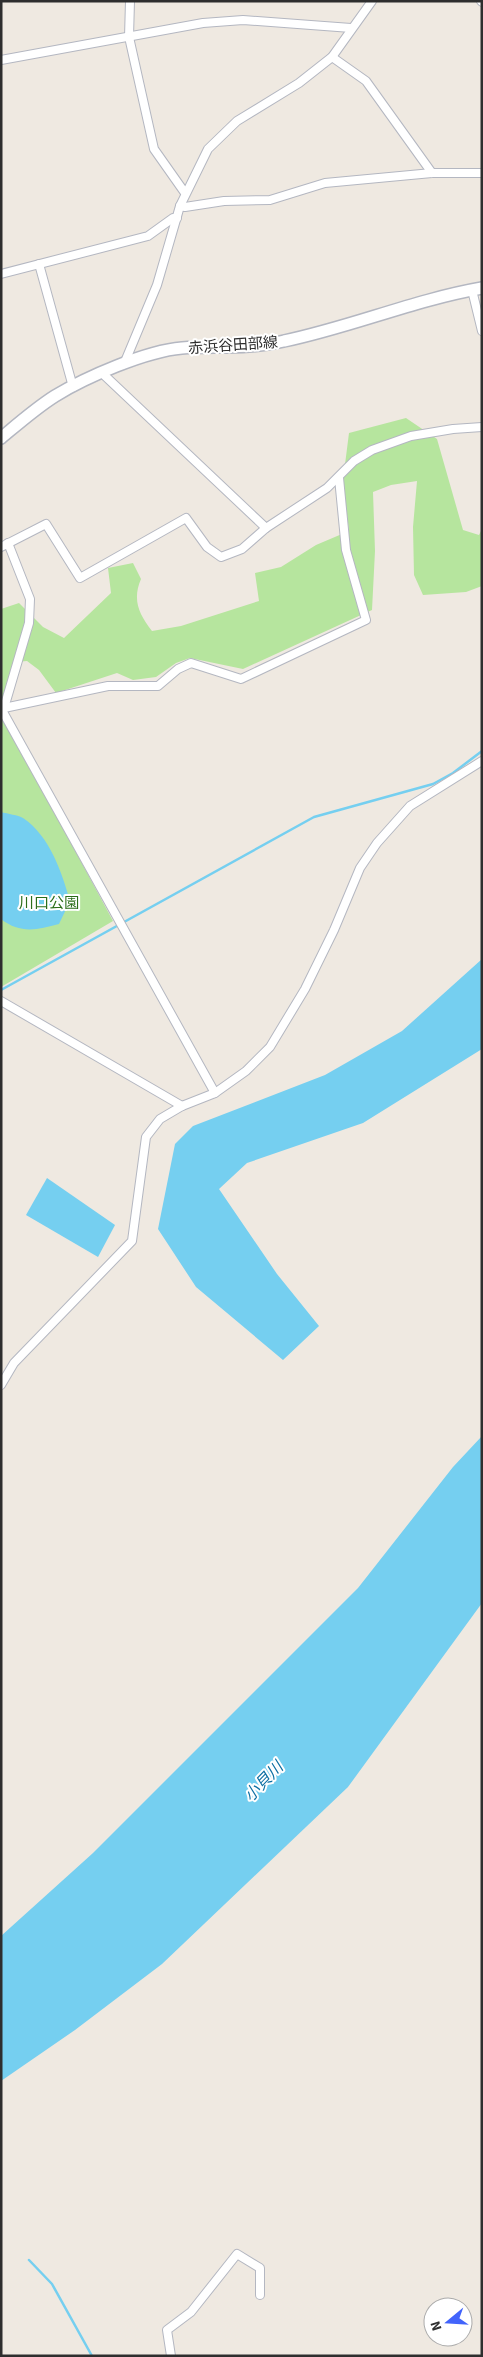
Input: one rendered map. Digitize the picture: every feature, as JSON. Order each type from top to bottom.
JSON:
[{"type":"main road","name":"赤浜谷田部線","points":[[1,438],[34,411],[73,387],[124,364],[165,351],[182,348],[251,346],[282,342],[432,298],[477,289]]},
{"type":"street","points":[[130,1],[129,37],[154,149],[185,193]]},
{"type":"street","points":[[124,364],[157,285],[185,193],[208,149],[237,121],[299,83],[332,57],[372,1]]},
{"type":"street","points":[[1,60],[203,23],[243,20],[351,28]]},
{"type":"street","points":[[332,57],[366,81],[432,173]]},
{"type":"street","points":[[180,206],[185,208],[224,202],[270,200],[325,183],[432,173],[482,173]]},
{"type":"street","points":[[1,274],[148,236],[173,218],[177,218]]},
{"type":"street","points":[[39,264],[73,387]]},
{"type":"street","points":[[477,289],[482,331]]},
{"type":"street","points":[[103,374],[266,528]]},
{"type":"street","points":[[215,1092],[3,712],[2,708],[29,623],[30,599],[5,545],[46,524],[80,578],[186,518],[207,547],[221,557],[242,549],[266,528],[327,488],[354,461],[380,447],[411,436],[453,429],[482,428]]},
{"type":"street","points":[[2,708],[108,686],[158,686],[178,669],[191,663],[241,679],[366,620],[346,550],[339,478]]},
{"type":"street","points":[[1,1385],[14,1362],[132,1242],[146,1137],[160,1119],[182,1106],[215,1092],[246,1071],[270,1047],[305,989],[334,930],[360,868],[377,843],[410,806],[482,761]]},
{"type":"street","points":[[1,1001],[182,1106]]},
{"type":"street","points":[[171,2356],[167,2330],[191,2312],[237,2254],[260,2268],[260,2295]]},
{"type":"green space","points":[[406,418],[437,439],[463,530],[479,535],[482,529],[482,586],[466,592],[423,595],[414,575],[413,527],[417,481],[391,485],[373,492],[375,551],[372,610],[243,669],[190,658],[176,663],[156,677],[133,680],[117,673],[56,693],[39,670],[27,661],[16,662],[1,708],[1,609],[19,603],[43,627],[64,638],[111,593],[108,568],[133,563],[141,579],[137,594],[138,606],[140,613],[152,631],[181,626],[259,601],[255,573],[281,567],[316,545],[349,531],[343,480],[349,433]]},
{"type":"green space","name":"川口公園","points":[[1,713],[113,921],[1,987]]},
{"type":"water","points":[[1,812],[23,818],[41,835],[54,856],[70,901],[59,924],[36,929],[22,929],[8,924],[1,919]]},
{"type":"water","points":[[482,959],[482,1049],[363,1123],[247,1163],[219,1189],[277,1274],[319,1326],[283,1360],[196,1287],[158,1229],[175,1144],[193,1126],[325,1075],[402,1031]]},
{"type":"water","points":[[47,1178],[115,1225],[98,1257],[26,1215]]},
{"type":"water","name":"小貝川","points":[[482,1436],[482,1603],[348,1787],[162,1964],[75,2030],[1,2081],[1,1936],[93,1853],[358,1588],[453,1467]]},
{"type":"waterway","points":[[1,990],[314,817],[433,784],[453,773],[482,751]]},
{"type":"waterway","points":[[29,2260],[52,2284],[92,2356]]}]
